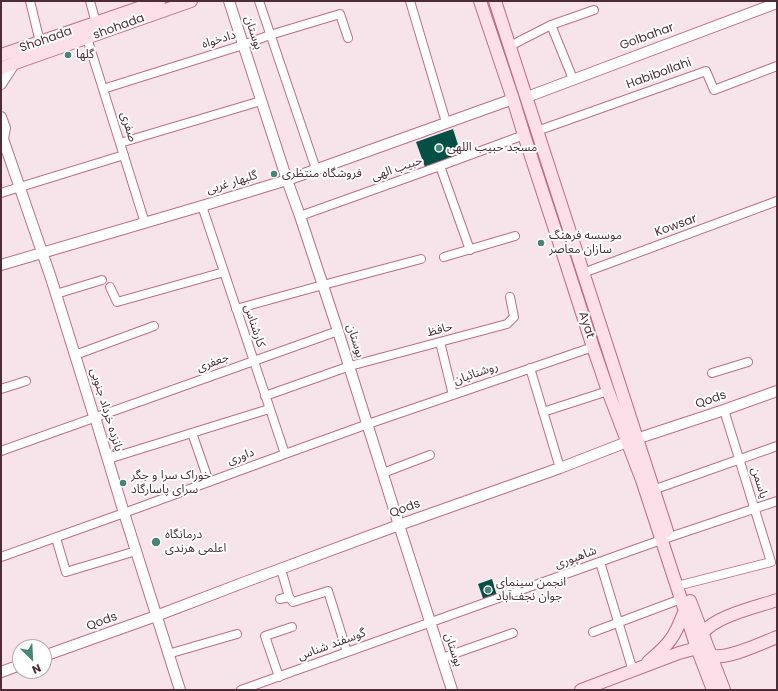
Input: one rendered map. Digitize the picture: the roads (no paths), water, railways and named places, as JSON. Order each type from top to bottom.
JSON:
[{"type":"main road","name":"Shohada","points":[[7,55],[40,42],[159,1]]},
{"type":"main road","name":"shohada","points":[[1,68],[7,55],[87,38],[191,1]]},
{"type":"main road","name":"Ayat","points":[[480,1],[608,391],[632,440]]},
{"type":"main road","name":"Ayat","points":[[495,1],[583,273],[632,440],[680,585],[697,648],[713,690]]},
{"type":"main road","points":[[697,648],[703,634],[718,621],[777,600]]},
{"type":"main road","name":"Ayat","points":[[686,606],[703,634],[725,690]]},
{"type":"main road","points":[[637,669],[660,652],[671,640],[686,606],[710,620],[718,621]]},
{"type":"main road","points":[[581,690],[679,653],[697,648],[712,656],[721,656],[735,653],[777,638]]},
{"type":"main road","points":[[725,690],[722,672],[724,664],[735,653]]},
{"type":"street","points":[[30,1],[40,42]]},
{"type":"street","points":[[90,1],[96,23]]},
{"type":"street","name":"بوستان","points":[[229,1],[286,180],[300,216],[350,366],[452,690]]},
{"type":"street","points":[[259,1],[316,169]]},
{"type":"street","points":[[410,1],[446,122]]},
{"type":"street","name":"Golbahar","points":[[527,97],[777,3]]},
{"type":"street","points":[[510,46],[551,25],[594,10]]},
{"type":"street","name":"دادخواه","points":[[103,89],[340,14],[348,38]]},
{"type":"street","points":[[551,25],[573,79]]},
{"type":"street","name":"صفری","points":[[87,38],[145,222]]},
{"type":"street","points":[[1,84],[7,55]]},
{"type":"street","name":"Habibollahi","points":[[537,131],[706,71],[714,90],[777,66]]},
{"type":"street","name":"گلبهار غربی","points":[[1,265],[286,180],[513,99]]},
{"type":"street","points":[[120,143],[261,101]]},
{"type":"street","name":"پانزده خرداد جنوبی","points":[[1,117],[4,128],[2,139],[56,294],[180,690]]},
{"type":"street","name":"حبیب الهی","points":[[300,216],[524,135]]},
{"type":"street","points":[[1,194],[124,155]]},
{"type":"street","points":[[440,166],[470,250]]},
{"type":"street","name":"Kowsar","points":[[583,273],[777,201]]},
{"type":"street","name":"کارشناس","points":[[202,206],[285,454]]},
{"type":"street","points":[[444,257],[515,236]]},
{"type":"street","points":[[236,309],[323,284],[421,259]]},
{"type":"street","points":[[110,287],[117,302],[224,272]]},
{"type":"street","points":[[56,294],[102,280]]},
{"type":"street","name":"حافظ","points":[[265,396],[350,366],[506,324],[514,317],[510,297]]},
{"type":"street","points":[[75,355],[154,326]]},
{"type":"street","name":"جعفری","points":[[1,451],[338,331]]},
{"type":"street","points":[[440,342],[453,395]]},
{"type":"street","name":"روشنائیان","points":[[368,424],[593,347]]},
{"type":"street","points":[[712,373],[748,362]]},
{"type":"street","points":[[530,368],[560,468]]},
{"type":"street","points":[[1,389],[26,381]]},
{"type":"street","points":[[543,412],[608,391]]},
{"type":"street","name":"Qods","points":[[52,653],[156,616],[281,568],[560,468],[632,440],[777,391]]},
{"type":"street","points":[[108,459],[270,409]]},
{"type":"street","name":"یاسمن","points":[[680,585],[771,562],[724,410]]},
{"type":"street","name":"داوری","points":[[1,557],[368,424]]},
{"type":"street","points":[[192,433],[209,482]]},
{"type":"street","points":[[650,491],[777,446]]},
{"type":"street","points":[[383,473],[430,455]]},
{"type":"street","name":"شاهپوری","points":[[431,623],[665,539],[777,501]]},
{"type":"street","points":[[56,538],[66,572],[136,551]]},
{"type":"street","points":[[600,562],[618,622],[637,669]]},
{"type":"street","points":[[281,568],[289,597],[292,602],[328,591],[347,652]]},
{"type":"street","points":[[280,599],[289,597]]},
{"type":"street","points":[[593,632],[618,622],[686,606]]},
{"type":"street","name":"گوسفند شناس","points":[[241,690],[431,623]]},
{"type":"street","points":[[279,677],[265,636],[292,627]]},
{"type":"street","points":[[442,658],[513,633]]},
{"type":"street","points":[[168,654],[237,634]]},
{"type":"street","points":[[1,672],[12,668]]},
{"type":"place","name":"گلها","points":[[68,55]]},
{"type":"place","name":"مسجد حبیب اللهی","points":[[439,148]]},
{"type":"place","name":"فروشگاه منتظری","points":[[274,174]]},
{"type":"place","name":"موسسه فرهنگ سازان معاصر","points":[[541,243]]},
{"type":"place","name":"خوراک سرا و جگر سرای پاسارگاد","points":[[123,483]]},
{"type":"place","name":"درمانگاه اعلمی هرندی","points":[[156,542]]},
{"type":"place","name":"انجمن سینمای جوان نجف‌آباد","points":[[488,590]]}]
